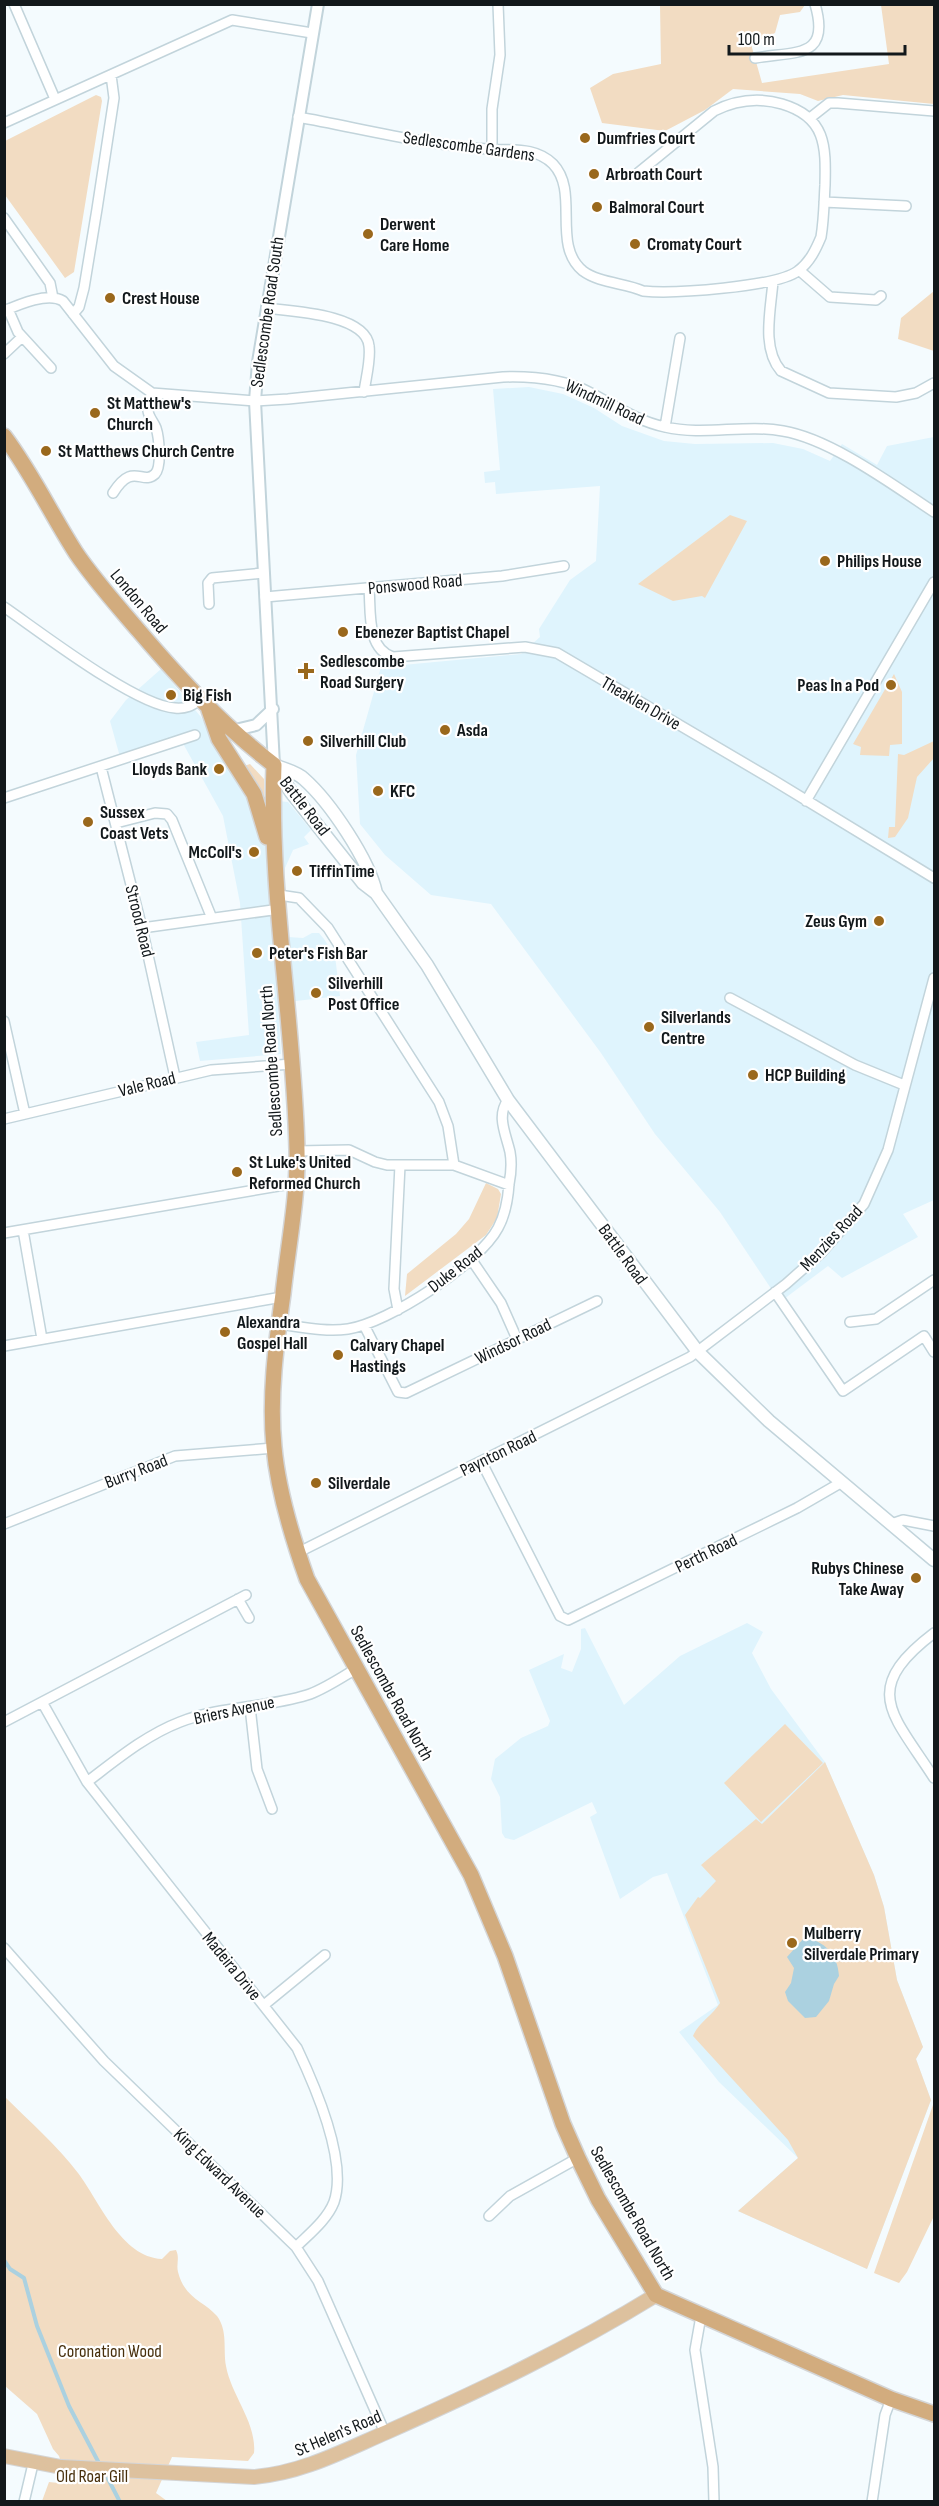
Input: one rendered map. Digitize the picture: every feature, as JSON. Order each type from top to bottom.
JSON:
[{"type":"highway","name":"London Road","points":[[4,436],[33,478],[75,551],[94,578],[205,704],[231,731],[274,765]]},
{"type":"highway","points":[[205,704],[219,739],[254,794],[273,850]]},
{"type":"highway","name":"Sedlescombe Road North","points":[[274,765],[273,850],[292,1064],[297,1151],[296,1183],[274,1383],[274,1448],[279,1482],[297,1553],[307,1579],[471,1875],[505,1956],[563,2124],[598,2199],[656,2295],[891,2398],[934,2414]]},
{"type":"main road","name":"Battle Road","points":[[274,765],[304,778],[358,850],[372,877],[376,893]]},
{"type":"main road","name":"Battle Road","points":[[274,765],[291,792],[363,883],[376,893],[427,965],[508,1100],[698,1352],[769,1421],[934,1560]]},
{"type":"main road","name":"St Helen's Road","points":[[4,2456],[33,2464],[61,2467],[254,2477],[283,2475],[384,2433],[540,2360],[656,2295]]},
{"type":"street","points":[[14,4],[55,99]]},
{"type":"street","name":"Sedlescombe Road South","points":[[274,765],[273,709],[263,573],[255,401],[266,308],[318,4]]},
{"type":"street","points":[[492,150],[492,109],[500,55],[498,4]]},
{"type":"street","points":[[756,58],[809,49],[817,42],[820,31],[815,4]]},
{"type":"street","points":[[4,123],[232,20],[312,33]]},
{"type":"street","points":[[73,314],[79,307],[84,288],[97,209],[114,98],[111,75]]},
{"type":"street","points":[[638,173],[714,111],[742,100],[773,101],[795,108],[810,118],[829,104],[838,103],[934,111]]},
{"type":"street","name":"Sedlescombe Gardens","points":[[298,117],[464,148],[521,150],[539,154],[553,164],[562,179],[570,252],[574,261],[593,277],[653,292],[773,281],[799,270],[816,250],[821,237],[824,202],[826,152],[819,132],[810,118]]},
{"type":"street","points":[[824,202],[906,206]]},
{"type":"street","points":[[4,218],[50,283],[53,298]]},
{"type":"street","points":[[799,270],[830,297],[876,300],[881,296]]},
{"type":"street","points":[[773,281],[769,342],[771,353],[781,371],[829,393],[896,397],[916,393],[934,383]]},
{"type":"street","points":[[51,368],[22,337],[6,310],[53,298],[63,301],[114,366],[152,393],[148,409],[156,429],[158,469],[153,476],[135,475],[124,478],[112,493]]},
{"type":"street","points":[[266,308],[329,315],[365,337],[369,344],[364,392]]},
{"type":"street","points":[[4,354],[22,337]]},
{"type":"street","points":[[665,427],[680,339]]},
{"type":"street","name":"Windmill Road","points":[[152,393],[255,401],[527,376],[559,381],[590,392],[630,417],[665,427],[690,432],[783,431],[818,442],[934,512]]},
{"type":"street","name":"Ponswood Road","points":[[265,597],[502,576],[564,566]]},
{"type":"street","points":[[209,604],[208,583],[212,578],[263,573]]},
{"type":"street","points":[[806,801],[934,582]]},
{"type":"street","name":"Theaklen Drive","points":[[369,588],[374,637],[386,655],[393,657],[525,647],[557,653],[934,878]]},
{"type":"street","points":[[4,607],[77,658],[158,704],[173,708],[205,704]]},
{"type":"street","points":[[231,731],[256,725],[273,709]]},
{"type":"street","points":[[4,798],[195,735]]},
{"type":"street","name":"Strood Road","points":[[101,766],[142,928],[175,1077]]},
{"type":"street","points":[[116,823],[155,813],[167,814],[172,820],[211,916]]},
{"type":"street","points":[[142,928],[298,898],[311,909],[348,957],[439,1102],[448,1126],[454,1166]]},
{"type":"street","name":"Menzies Road","points":[[698,1352],[821,1253],[864,1204],[888,1150],[934,978]]},
{"type":"street","points":[[730,998],[855,1065],[904,1085]]},
{"type":"street","points":[[4,1021],[25,1114]]},
{"type":"street","name":"Vale Road","points":[[4,1119],[211,1070],[292,1064]]},
{"type":"street","name":"Duke Road","points":[[279,1324],[322,1329],[364,1325],[398,1310],[471,1259],[498,1228],[509,1185],[510,1154],[501,1116],[502,1108],[508,1100]]},
{"type":"street","points":[[297,1151],[349,1150],[375,1162],[454,1166],[509,1185]]},
{"type":"street","points":[[398,1310],[394,1289],[400,1165]]},
{"type":"street","points":[[4,1233],[296,1183]]},
{"type":"street","points":[[23,1230],[42,1339]]},
{"type":"street","points":[[471,1259],[501,1304],[517,1339]]},
{"type":"street","points":[[850,1322],[876,1319],[934,1280]]},
{"type":"street","points":[[775,1292],[843,1391],[924,1336],[934,1352]]},
{"type":"street","points":[[4,1346],[282,1297]]},
{"type":"street","name":"Windsor Road","points":[[364,1325],[398,1392],[406,1393],[597,1301]]},
{"type":"street","name":"Paynton Road","points":[[297,1553],[698,1352]]},
{"type":"street","name":"Burry Road","points":[[4,1524],[175,1456],[274,1448]]},
{"type":"street","name":"Perth Road","points":[[481,1461],[560,1616],[568,1620],[805,1503],[842,1482]]},
{"type":"street","points":[[891,1524],[903,1520],[934,1526]]},
{"type":"street","points":[[4,1722],[242,1597],[249,1618]]},
{"type":"street","points":[[934,1633],[902,1660],[894,1672],[890,1688],[891,1707],[897,1723],[934,1778]]},
{"type":"street","name":"Briers Avenue","points":[[87,1782],[150,1736],[180,1722],[216,1711],[250,1707],[308,1695],[356,1669]]},
{"type":"street","name":"Madeira Drive","points":[[42,1702],[87,1782],[297,2048],[314,2084],[339,2178],[333,2203],[319,2226],[296,2247]]},
{"type":"street","points":[[250,1707],[257,1769],[272,1809]]},
{"type":"street","name":"King Edward Avenue","points":[[4,1948],[105,2061],[296,2247],[318,2281],[384,2433]]},
{"type":"street","points":[[264,2005],[325,1955]]},
{"type":"street","points":[[489,2216],[510,2196],[578,2158]]},
{"type":"street","points":[[701,2316],[694,2350],[713,2467],[714,2502]]},
{"type":"street","points":[[872,2502],[885,2415],[891,2398]]},
{"type":"street","points":[[24,2502],[33,2464]]},
{"type":"shaded area","points":[[529,387],[563,394],[594,408],[622,426],[664,441],[695,444],[773,443],[803,449],[830,461],[842,444],[877,465],[887,446],[934,437],[934,1200],[903,1214],[918,1237],[842,1278],[828,1266],[780,1302],[720,1212],[655,1134],[601,1053],[491,904],[431,895],[385,855],[360,824],[356,755],[381,667],[521,654],[540,637],[539,629],[570,580],[596,561],[600,486],[496,494],[495,482],[485,483],[484,472],[500,470],[493,389]]},
{"type":"shaded area","points":[[161,669],[201,717],[250,798],[288,802],[311,830],[304,837],[309,844],[293,850],[285,868],[283,893],[288,937],[303,938],[312,933],[319,933],[335,956],[340,996],[278,1003],[281,1054],[200,1061],[196,1042],[249,1035],[240,903],[223,816],[180,738],[120,757],[110,721],[126,700]]},
{"type":"shaded area","name":"Mulberry Silverdale Primary","points":[[747,1623],[763,1632],[752,1653],[771,1689],[825,1762],[874,1875],[884,1907],[897,1980],[923,2047],[916,2059],[931,2100],[867,2269],[738,2211],[798,2158],[719,2082],[679,2032],[718,2005],[667,1873],[653,1877],[620,1899],[590,1817],[597,1813],[592,1802],[514,1840],[505,1838],[502,1833],[500,1797],[491,1779],[495,1759],[521,1738],[548,1726],[550,1721],[529,1670],[564,1654],[561,1668],[572,1672],[581,1649],[581,1629],[585,1628],[624,1705],[680,1656]]},
{"type":"green space","points":[[660,5],[805,5],[800,12],[780,15],[775,33],[751,44],[762,83],[889,64],[881,5],[934,5],[934,104],[843,95],[818,101],[800,94],[733,89],[705,110],[665,131],[602,123],[590,88],[613,74],[661,64]]},
{"type":"green space","points":[[96,95],[101,97],[102,101],[74,272],[65,278],[5,195],[5,141]]},
{"type":"green space","points":[[934,291],[934,351],[898,339],[901,318]]},
{"type":"green space","points":[[730,515],[747,521],[705,598],[702,596],[673,601],[638,584]]},
{"type":"green space","points":[[894,674],[902,692],[902,744],[890,745],[889,756],[860,755],[861,747],[853,744]]},
{"type":"green space","points":[[934,741],[934,758],[917,777],[908,818],[895,837],[888,838],[889,827],[895,827],[898,754],[904,755]]},
{"type":"green space","points":[[250,764],[264,779],[264,796],[262,797],[244,766]]},
{"type":"green space","points":[[486,1183],[498,1189],[501,1194],[497,1218],[486,1235],[405,1296],[407,1274],[456,1234],[469,1219]]},
{"type":"green space","points":[[785,1724],[823,1763],[761,1822],[724,1783]]},
{"type":"green space","points":[[825,1762],[874,1875],[884,1907],[897,1980],[923,2047],[916,2059],[931,2100],[867,2269],[738,2211],[798,2158],[788,2140],[693,2036],[698,2027],[720,2003],[685,1915],[698,1897],[700,1898],[716,1881],[701,1865],[756,1819],[762,1824]]},
{"type":"green space","name":"Coronation Wood","points":[[4,2096],[70,2163],[123,2239],[148,2256],[162,2259],[170,2251],[176,2250],[178,2272],[185,2288],[217,2316],[223,2328],[229,2377],[252,2431],[254,2453],[248,2461],[172,2457],[156,2493],[167,2501],[42,2501],[49,2482],[68,2484],[59,2456],[53,2449],[37,2414],[5,2386]]},
{"type":"green space","points":[[934,2102],[934,2216],[907,2272],[899,2283],[874,2273]]},
{"type":"water","points":[[804,1938],[818,1942],[829,1950],[836,1961],[839,1976],[829,2001],[816,2017],[805,2018],[788,2001],[785,1992],[791,1983],[794,1968],[787,1957]]},
{"type":"waterway","points":[[4,2260],[10,2269],[24,2278],[37,2326],[69,2406],[101,2467]]},
{"type":"waterway","points":[[105,2473],[120,2502]]},
{"type":"place","name":"Dumfries Court","points":[[585,138]]},
{"type":"place","name":"Arbroath Court","points":[[594,174]]},
{"type":"place","name":"Balmoral Court","points":[[597,207]]},
{"type":"place","name":"Derwent Care Home","points":[[368,234]]},
{"type":"place","name":"Cromaty Court","points":[[635,244]]},
{"type":"place","name":"Crest House","points":[[110,298]]},
{"type":"place","name":"St Matthew's Church","points":[[95,413]]},
{"type":"place","name":"St Matthews Church Centre","points":[[46,451]]},
{"type":"place","name":"Philips House","points":[[825,561]]},
{"type":"place","name":"Ebenezer Baptist Chapel","points":[[343,632]]},
{"type":"place","name":"Sedlescombe Road Surgery","points":[[306,671]]},
{"type":"place","name":"Peas In a Pod","points":[[891,685]]},
{"type":"place","name":"Big Fish","points":[[171,695]]},
{"type":"place","name":"Asda","points":[[445,730]]},
{"type":"place","name":"Silverhill Club","points":[[308,741]]},
{"type":"place","name":"Lloyds Bank","points":[[219,769]]},
{"type":"place","name":"KFC","points":[[378,791]]},
{"type":"place","name":"Sussex Coast Vets","points":[[88,822]]},
{"type":"place","name":"McColl's","points":[[254,852]]},
{"type":"place","name":"TiffinTime","points":[[297,871]]},
{"type":"place","name":"Zeus Gym","points":[[879,921]]},
{"type":"place","name":"Peter's Fish Bar","points":[[257,953]]},
{"type":"place","name":"Silverhill Post Office","points":[[316,993]]},
{"type":"place","name":"Silverlands Centre","points":[[649,1027]]},
{"type":"place","name":"HCP Building","points":[[753,1075]]},
{"type":"place","name":"St Luke's United Reformed Church","points":[[237,1172]]},
{"type":"place","name":"Alexandra Gospel Hall","points":[[225,1332]]},
{"type":"place","name":"Calvary Chapel Hastings","points":[[338,1355]]},
{"type":"place","name":"Silverdale","points":[[316,1483]]},
{"type":"place","name":"Rubys Chinese Take Away","points":[[916,1578]]},
{"type":"place","name":"Mulberry Silverdale Primary","points":[[792,1943]]},
{"type":"park label","name":"Old Roar Gill","points":[[92,2476]]}]
